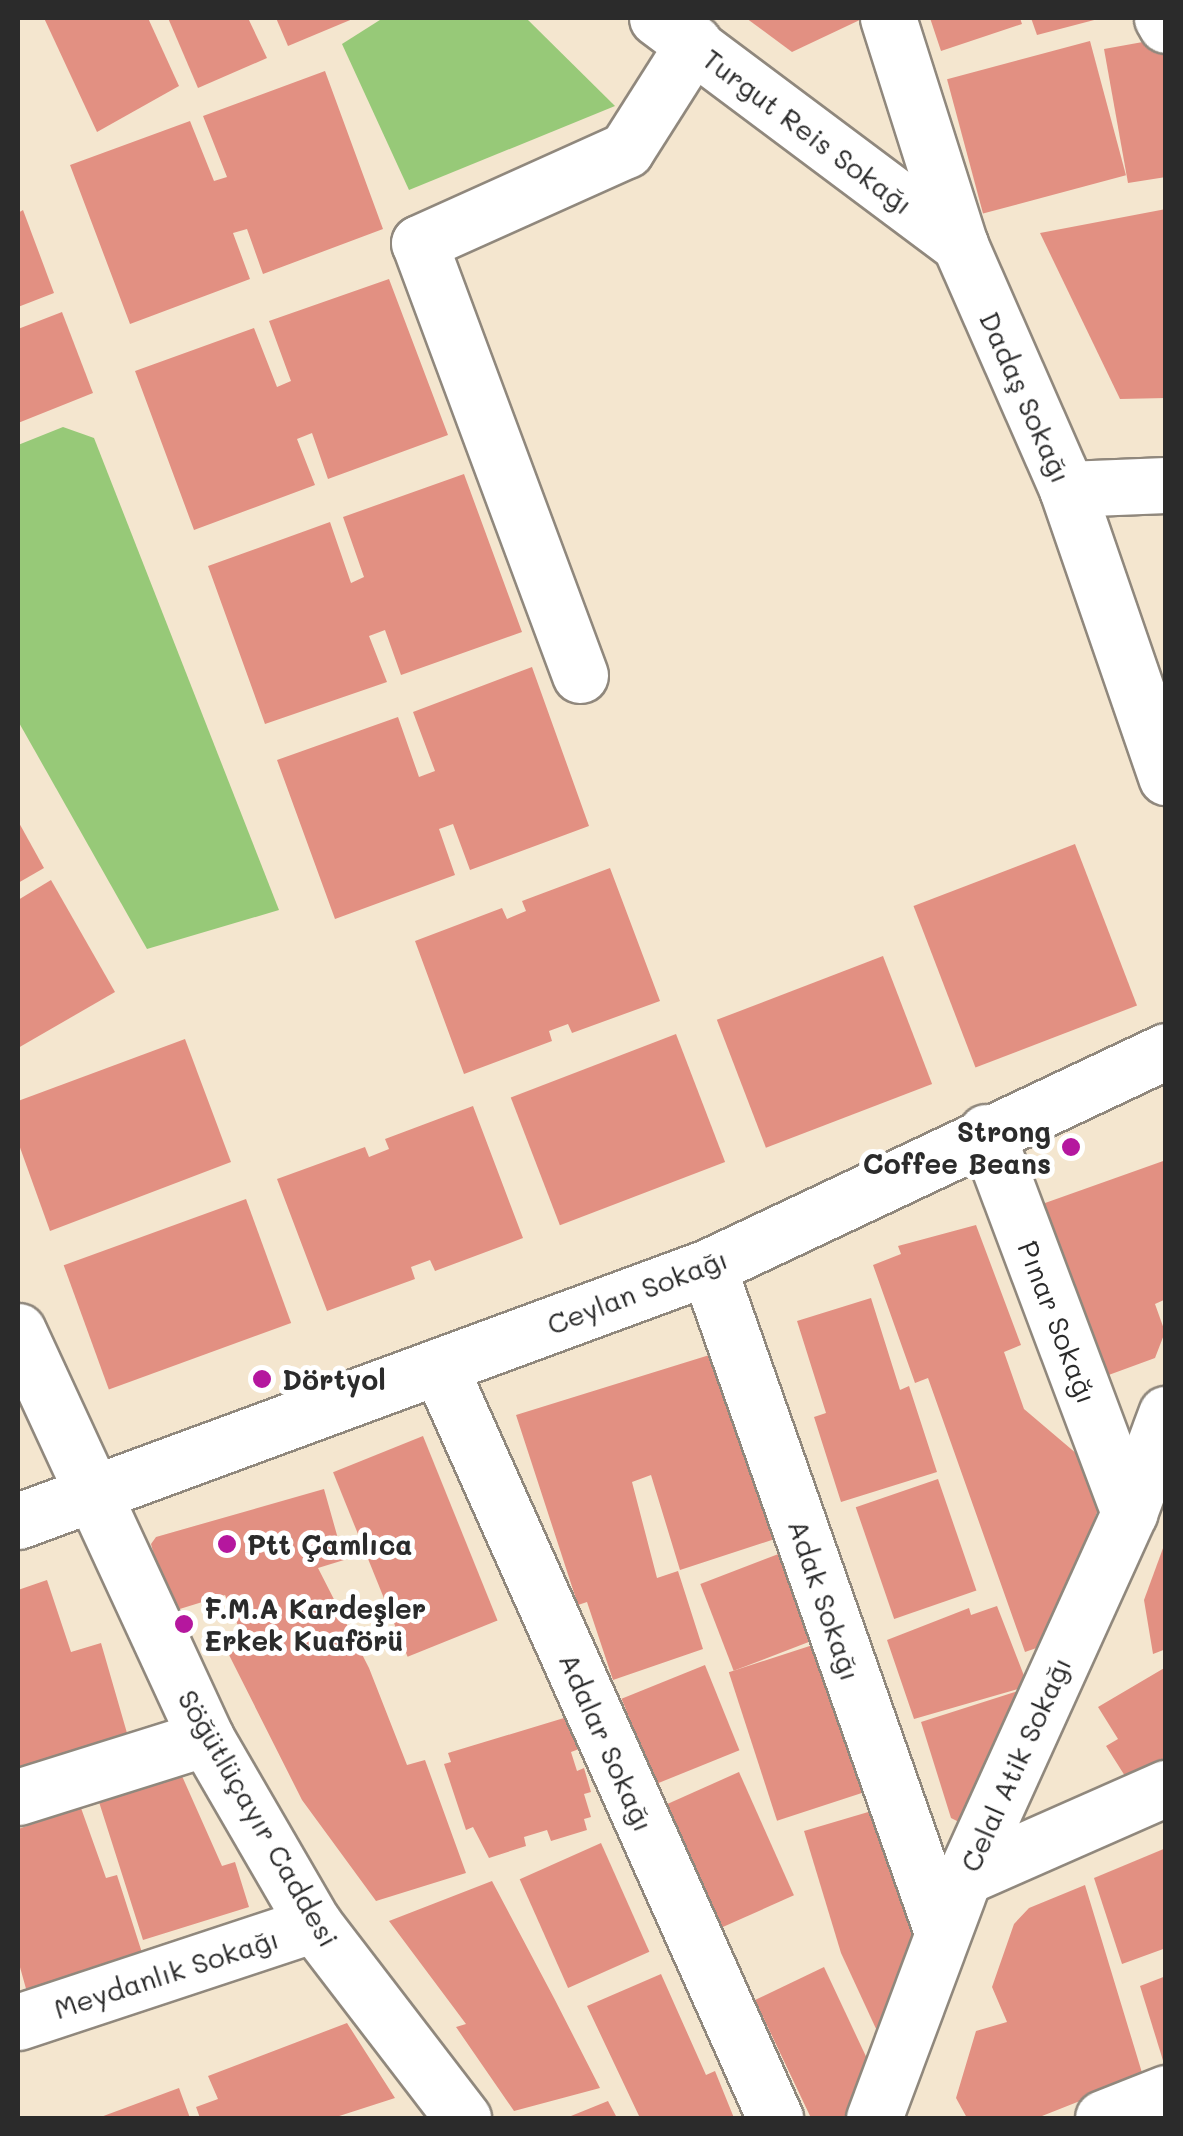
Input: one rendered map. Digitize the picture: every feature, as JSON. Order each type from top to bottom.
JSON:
[{"type":"street","name":"Dadaş Sokağı","points":[[888,18],[960,245],[1067,489],[1166,777]]},
{"type":"street","points":[[1162,18],[1166,24]]},
{"type":"street","name":"Turgut Reis Sokağı","points":[[676,30],[711,64],[960,245]]},
{"type":"street","points":[[580,674],[419,243],[626,150],[676,30]]},
{"type":"street","points":[[1067,489],[1166,485]]},
{"type":"street","name":"Ceylan Sokağı","points":[[18,1521],[708,1267],[986,1132],[1166,1052]]},
{"type":"street","name":"Pınar Sokağı","points":[[986,1132],[1129,1512]]},
{"type":"street","name":"Adak Sokağı","points":[[708,1267],[942,1932]]},
{"type":"street","name":"Söğütlüçayır Caddesi","points":[[18,1331],[206,1738],[314,1924],[444,2114]]},
{"type":"street","name":"Adalar Sokağı","points":[[439,1366],[775,2118]]},
{"type":"street","name":"Celal Atik Sokağı","points":[[874,2118],[964,1877],[1129,1512],[1166,1414]]},
{"type":"street","points":[[18,1797],[206,1738]]},
{"type":"street","points":[[964,1877],[1166,1788]]},
{"type":"street","name":"Meydanlık Sokağı","points":[[18,2022],[314,1924]]},
{"type":"street","points":[[1103,2118],[1166,2092]]},
{"type":"green space","points":[[383,18],[526,18],[615,106],[409,190],[342,44]]},
{"type":"green space","points":[[63,427],[94,438],[279,910],[147,949],[18,721],[18,445]]},
{"type":"building","points":[[44,18],[148,18],[179,86],[97,132]]},
{"type":"building","points":[[168,18],[248,18],[267,58],[198,88]]},
{"type":"building","points":[[276,18],[355,18],[288,46]]},
{"type":"building","points":[[746,18],[864,18],[792,52]]},
{"type":"building","points":[[930,18],[1020,18],[1022,24],[941,51]]},
{"type":"building","points":[[1031,18],[1098,18],[1098,19],[1037,35]]},
{"type":"building","points":[[1165,38],[1166,177],[1128,183],[1104,49]]},
{"type":"building","points":[[1090,41],[1126,175],[983,214],[947,79]]},
{"type":"building","points":[[325,71],[383,229],[263,274],[247,229],[233,233],[250,279],[130,324],[70,165],[190,121],[214,181],[227,177],[203,116]]},
{"type":"building","points":[[1166,209],[1166,398],[1120,399],[1040,233]]},
{"type":"building","points":[[23,210],[54,293],[18,307],[18,213]]},
{"type":"building","points":[[389,279],[448,435],[328,479],[312,433],[297,439],[315,485],[194,530],[135,371],[254,328],[277,387],[291,381],[269,321]]},
{"type":"building","points":[[62,312],[93,393],[18,423],[18,329]]},
{"type":"building","points":[[464,474],[522,632],[401,675],[385,630],[369,636],[387,682],[265,724],[208,566],[330,522],[351,583],[364,577],[343,517]]},
{"type":"building","points":[[532,667],[589,826],[470,870],[453,824],[439,829],[455,875],[335,919],[277,760],[398,717],[419,777],[435,771],[413,712]]},
{"type":"building","points":[[18,821],[44,868],[18,883]]},
{"type":"building","points":[[1075,844],[1137,1006],[975,1068],[913,906]]},
{"type":"building","points":[[610,868],[660,1001],[572,1033],[568,1024],[549,1031],[552,1041],[464,1074],[415,941],[502,908],[507,919],[526,911],[522,901]]},
{"type":"building","points":[[51,880],[115,992],[18,1048],[18,900]]},
{"type":"building","points":[[883,956],[932,1084],[766,1148],[717,1020]]},
{"type":"building","points":[[676,1034],[725,1162],[560,1225],[511,1097]]},
{"type":"building","points":[[185,1039],[231,1162],[50,1231],[18,1142],[18,1101]]},
{"type":"building","points":[[473,1106],[523,1238],[435,1271],[430,1260],[411,1267],[415,1279],[327,1311],[277,1179],[365,1147],[369,1157],[389,1149],[385,1139]]},
{"type":"building","points":[[1166,1160],[1166,1299],[1155,1304],[1165,1332],[1155,1358],[1095,1380],[1031,1208]]},
{"type":"building","points":[[246,1199],[291,1323],[109,1389],[64,1265]]},
{"type":"building","points":[[976,1225],[1021,1345],[1004,1352],[1024,1409],[1104,1477],[1106,1488],[1048,1644],[1025,1652],[928,1378],[915,1383],[873,1265],[901,1254],[898,1246]]},
{"type":"building","points":[[871,1298],[900,1390],[909,1386],[937,1472],[841,1502],[814,1417],[826,1413],[797,1321]]},
{"type":"building","points":[[732,1348],[784,1536],[680,1570],[651,1475],[632,1482],[657,1578],[678,1571],[703,1649],[613,1680],[587,1602],[578,1605],[516,1415]]},
{"type":"building","points":[[423,1436],[498,1621],[408,1657],[333,1472]]},
{"type":"building","points":[[938,1479],[976,1591],[894,1619],[856,1507]]},
{"type":"building","points":[[324,1489],[344,1560],[318,1568],[369,1668],[407,1765],[425,1760],[466,1873],[376,1901],[302,1800],[228,1653],[247,1647],[225,1595],[170,1612],[151,1544],[156,1537]]},
{"type":"building","points":[[1166,1540],[1166,1649],[1153,1654],[1144,1600]]},
{"type":"building","points":[[789,1550],[822,1637],[734,1671],[700,1584]]},
{"type":"building","points":[[47,1580],[71,1652],[101,1643],[127,1733],[18,1772],[18,1590]]},
{"type":"building","points":[[997,1606],[1028,1686],[914,1719],[887,1640],[969,1608],[971,1615]]},
{"type":"building","points":[[822,1642],[870,1790],[777,1821],[729,1672]]},
{"type":"building","points":[[705,1665],[739,1750],[656,1784],[622,1699]]},
{"type":"building","points":[[1166,1667],[1166,1778],[1137,1795],[1106,1746],[1118,1739],[1098,1707]]},
{"type":"building","points":[[1018,1691],[965,1825],[951,1818],[921,1722]]},
{"type":"building","points":[[564,1718],[579,1749],[571,1752],[577,1771],[584,1768],[591,1792],[584,1794],[591,1817],[584,1819],[587,1830],[551,1841],[547,1830],[524,1837],[526,1846],[489,1858],[473,1827],[466,1830],[444,1764],[451,1762],[448,1753]]},
{"type":"building","points":[[739,1772],[794,1895],[722,1927],[667,1804]]},
{"type":"building","points":[[182,1776],[222,1866],[235,1862],[249,1907],[143,1940],[99,1802]]},
{"type":"building","points":[[81,1808],[106,1878],[117,1875],[145,1962],[30,2003],[18,1960],[18,1829]]},
{"type":"building","points":[[875,1810],[925,1967],[884,2046],[841,1953],[804,1831]]},
{"type":"building","points":[[601,1843],[649,1952],[568,1988],[520,1879]]},
{"type":"building","points":[[1166,1848],[1166,1948],[1122,1964],[1094,1878]]},
{"type":"building","points":[[492,1881],[600,2088],[514,2111],[456,2027],[466,2024],[389,1921]]},
{"type":"building","points":[[1085,1885],[1143,2076],[1037,2118],[967,2118],[956,2098],[976,2031],[1007,2022],[992,1987],[1014,1924],[1029,1908]]},
{"type":"building","points":[[824,1967],[878,2082],[856,2118],[811,2118],[755,2000]]},
{"type":"building","points":[[661,1974],[706,2075],[715,2071],[734,2118],[640,2118],[587,2006]]},
{"type":"building","points":[[1166,1976],[1166,2067],[1165,2067],[1140,1986]]},
{"type":"building","points":[[347,2023],[395,2098],[333,2118],[200,2118],[196,2107],[218,2099],[208,2076]]},
{"type":"building","points":[[179,2088],[190,2118],[98,2118]]},
{"type":"building","points":[[608,2101],[617,2118],[566,2118]]},
{"type":"place","name":"Strong Coffee Beans","points":[[1071,1147]]},
{"type":"place","name":"Dörtyol","points":[[262,1379]]},
{"type":"place","name":"Ptt Çamlıca","points":[[227,1544]]},
{"type":"place","name":"F.M.A Kardeşler Erkek Kuaförü","points":[[184,1624]]}]
